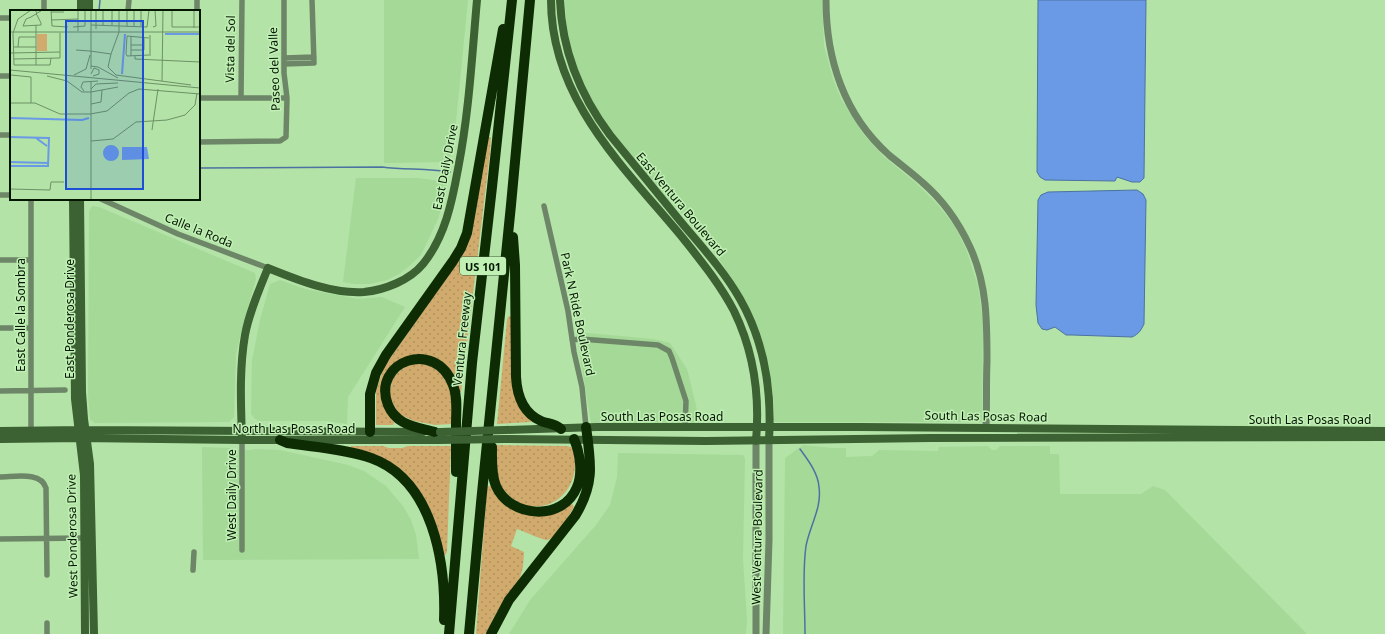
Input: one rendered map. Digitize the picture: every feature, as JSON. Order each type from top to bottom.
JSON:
[{"type":"highway","points":[[370,436],[370,394],[376,373],[386,355],[453,261],[461,248],[467,233],[503,28],[511,0]]},
{"type":"highway","name":"Ventura Freeway","points":[[449,634],[472,363],[492,194],[511,0]]},
{"type":"highway","name":"US 101","points":[[469,634],[480,503],[511,205],[530,0]]},
{"type":"highway","points":[[511,205],[514,265],[516,388],[521,403],[526,410],[539,420],[555,424],[561,429]]},
{"type":"highway","points":[[438,435],[403,422],[393,414],[389,408],[385,394],[388,379],[395,368],[405,361],[423,358],[434,362],[444,369],[454,386],[456,396],[457,533]]},
{"type":"highway","points":[[494,376],[492,446],[493,476],[500,493],[510,503],[521,510],[542,512],[555,509],[569,499],[577,488],[579,480],[579,453],[574,439]]},
{"type":"highway","points":[[490,634],[509,600],[575,516],[584,502],[590,482],[590,450],[586,427]]},
{"type":"highway","points":[[280,440],[287,443],[356,454],[371,458],[391,469],[409,484],[421,502],[433,533],[441,562],[444,595],[444,634]]},
{"type":"main road","points":[[88,10],[89,0]]},
{"type":"main road","name":"East Daily Drive","points":[[268,268],[319,286],[339,291],[356,292],[370,291],[390,286],[401,281],[422,265],[439,238],[454,191],[466,128],[477,0]]},
{"type":"main road","name":"East Ventura Boulevard","points":[[551,0],[553,30],[557,50],[569,84],[585,116],[606,146],[697,255],[718,284],[734,312],[742,330],[753,367],[758,400],[756,440]]},
{"type":"main road","name":"East Ventura Boulevard","points":[[560,0],[568,53],[581,89],[595,115],[610,136],[716,264],[740,300],[757,338],[763,359],[770,403],[769,440]]},
{"type":"main road","name":"East Ponderosa Drive","points":[[73,200],[75,399],[83,434]]},
{"type":"main road","name":"East Ponderosa Drive","points":[[80,200],[83,434]]},
{"type":"main road","points":[[242,440],[241,370],[245,335],[268,268]]},
{"type":"main road","name":"North Las Posas Road","points":[[83,434],[280,440],[438,435],[504,430],[586,427]]},
{"type":"main road","name":"South Las Posas Road","points":[[586,427],[986,427],[1073,430],[1385,431]]},
{"type":"main road","points":[[931,438],[936,434],[980,432],[984,431],[986,427]]},
{"type":"main road","name":"North Las Posas Road","points":[[0,439],[31,435],[242,430],[370,436]]},
{"type":"main road","name":"North Las Posas Road","points":[[0,431],[31,435]]},
{"type":"main road","name":"West Ponderosa Drive","points":[[83,434],[90,471],[85,634]]},
{"type":"main road","name":"North Las Posas Road","points":[[438,435],[505,440],[588,440]]},
{"type":"main road","name":"South Las Posas Road","points":[[588,440],[651,441],[931,438],[1385,437]]},
{"type":"main road","name":"West Ponderosa Drive","points":[[88,538],[94,634]]},
{"type":"street","points":[[128,10],[129,0]]},
{"type":"street","name":"Vista del Sol","points":[[241,98],[242,0]]},
{"type":"street","name":"Paseo del Valle","points":[[200,142],[280,141],[286,137],[287,98],[284,61],[284,0]]},
{"type":"street","points":[[284,61],[314,60],[312,0]]},
{"type":"street","points":[[826,0],[827,30],[831,58],[838,79],[851,107],[877,143],[923,182],[942,202],[961,229],[974,256],[983,288],[986,312],[986,427]]},
{"type":"street","points":[[200,98],[287,98]]},
{"type":"street","name":"East Calle la Sombra","points":[[31,200],[31,435]]},
{"type":"street","name":"Calle la Roda","points":[[103,200],[178,234],[268,268]]},
{"type":"street","name":"Park N Ride Boulevard","points":[[544,206],[568,311],[572,340],[582,387],[586,427]]},
{"type":"street","points":[[0,260],[31,260]]},
{"type":"street","points":[[0,328],[31,328]]},
{"type":"street","points":[[572,340],[581,339],[647,344],[658,345],[664,348],[672,358],[686,401],[685,428]]},
{"type":"street","points":[[0,391],[65,390]]},
{"type":"street","name":"West Daily Drive","points":[[242,440],[242,550]]},
{"type":"street","name":"West Ventura Boulevard","points":[[756,440],[756,634]]},
{"type":"street","name":"West Ventura Boulevard","points":[[766,634],[769,540],[769,440]]},
{"type":"street","points":[[0,477],[34,477],[40,479],[44,483],[46,488],[47,575]]},
{"type":"street","points":[[0,539],[88,538]]},
{"type":"street","points":[[194,552],[194,570]]},
{"type":"street","points":[[47,623],[47,634]]},
{"type":"shaded area","points":[[384,0],[468,0],[454,142],[449,162],[384,163]]},
{"type":"shaded area","points":[[565,0],[822,0],[824,46],[833,79],[841,99],[864,135],[884,157],[916,183],[938,205],[954,225],[966,249],[978,286],[983,321],[982,422],[774,422],[773,393],[763,346],[745,301],[723,265],[705,240],[624,149],[604,123],[578,74],[570,46],[566,21]]},
{"type":"shaded area","points":[[487,136],[491,138],[490,153],[461,392],[457,392],[452,376],[411,356],[381,392],[383,405],[395,421],[393,425],[376,425],[376,391],[384,367],[457,262]]},
{"type":"shaded area","points":[[356,178],[418,178],[447,182],[438,219],[421,255],[399,274],[387,280],[370,284],[343,282]]},
{"type":"shaded area","points":[[92,206],[99,207],[255,273],[256,279],[236,354],[234,417],[229,422],[95,423],[90,419],[88,395],[89,211]]},
{"type":"shaded area","points":[[280,280],[305,289],[358,299],[382,297],[405,307],[348,397],[347,424],[327,421],[259,421],[251,414],[252,360],[260,320],[270,284]]},
{"type":"shaded area","points":[[510,316],[512,365],[531,422],[497,424],[507,320]]},
{"type":"shaded area","points":[[576,332],[654,339],[670,343],[687,369],[699,424],[591,423]]},
{"type":"shaded area","points":[[409,364],[429,364],[439,370],[444,376],[450,391],[452,424],[435,425],[414,421],[399,414],[389,395],[393,376]]},
{"type":"shaded area","points":[[495,445],[571,447],[575,464],[572,482],[562,496],[548,505],[528,506],[514,500],[499,483],[496,467]]},
{"type":"shaded area","points":[[803,445],[846,448],[846,457],[872,456],[879,450],[938,451],[939,447],[988,446],[992,450],[996,450],[1000,446],[1050,446],[1050,454],[1059,454],[1060,494],[1141,494],[1153,486],[1165,490],[1307,634],[783,634],[785,458]]},
{"type":"shaded area","points":[[351,446],[383,446],[389,448],[402,448],[408,446],[451,446],[447,552],[445,555],[443,555],[413,485],[351,449]]},
{"type":"shaded area","points":[[202,447],[231,448],[235,450],[280,450],[348,465],[364,471],[386,486],[403,506],[411,520],[416,535],[419,559],[203,560]]},
{"type":"shaded area","points":[[618,453],[743,455],[745,458],[743,559],[747,620],[746,634],[509,634],[530,600],[596,525],[610,505],[617,477]]},
{"type":"shaded area","points":[[494,486],[526,514],[570,500],[574,507],[562,526],[550,539],[545,540],[517,529],[511,546],[524,552],[523,567],[520,578],[496,614],[486,634],[476,634],[487,487]]},
{"type":"water","points":[[1038,0],[1146,0],[1144,178],[1140,182],[1132,182],[1117,177],[1115,181],[1045,180],[1040,177],[1037,172]]},
{"type":"water","points":[[1137,190],[1143,194],[1146,200],[1144,324],[1141,330],[1132,337],[1066,335],[1055,327],[1047,330],[1042,329],[1038,323],[1036,305],[1038,200],[1041,195],[1048,192]]},
{"type":"waterway","points":[[99,10],[100,0]]},
{"type":"waterway","points":[[200,168],[382,167],[450,172]]},
{"type":"waterway","points":[[800,449],[815,472],[818,482],[819,495],[819,502],[806,546],[804,578],[805,634]]}]
